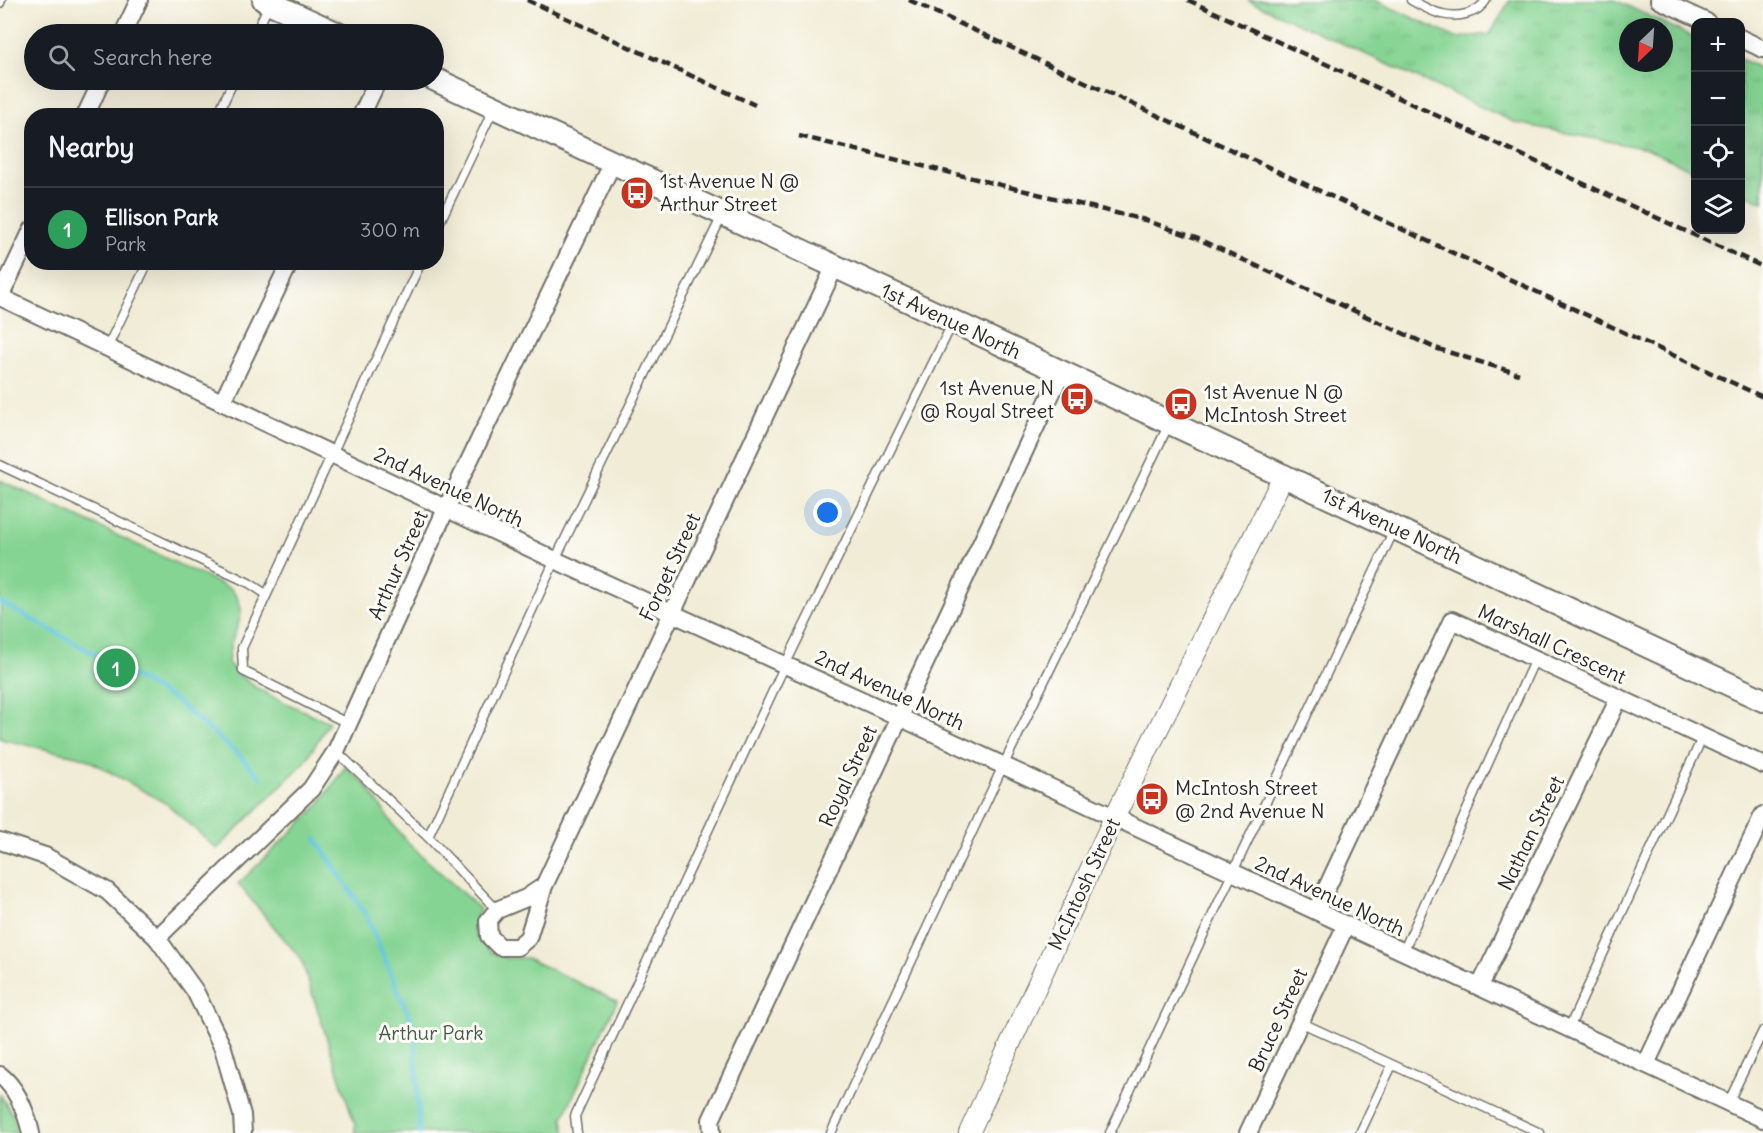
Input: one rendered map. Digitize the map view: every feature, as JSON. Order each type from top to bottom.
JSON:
[{"type":"main road","points":[[267,1],[316,24]]},
{"type":"main road","name":"1st Avenue North","points":[[444,84],[1763,700]]},
{"type":"street","points":[[128,24],[139,0]]},
{"type":"street","points":[[1659,0],[1698,18]]},
{"type":"street","points":[[1745,41],[1763,49]]},
{"type":"street","points":[[89,108],[97,90]]},
{"type":"street","points":[[365,108],[373,90]]},
{"type":"street","name":"Arthur Street","points":[[157,938],[310,789],[336,751],[446,509],[613,162]]},
{"type":"street","points":[[0,297],[24,247]]},
{"type":"street","name":"Forget Street","points":[[497,910],[488,921],[489,936],[500,947],[517,947],[528,938],[544,886],[835,266]]},
{"type":"street","points":[[222,403],[286,270]]},
{"type":"street","name":"2nd Avenue North","points":[[0,297],[555,560],[899,717],[1763,1119]]},
{"type":"street","name":"Royal Street","points":[[712,1133],[711,1120],[1061,373]]},
{"type":"street","name":"McIntosh Street","points":[[969,1133],[1114,819],[1284,475]]},
{"type":"street","name":"Marshall Crescent","points":[[1316,911],[1452,620],[1763,765]]},
{"type":"street","name":"Nathan Street","points":[[1480,986],[1619,698]]},
{"type":"street","points":[[1646,1064],[1763,815]]},
{"type":"street","points":[[0,841],[45,856],[107,891],[157,938],[195,991],[223,1048],[242,1115],[243,1133]]},
{"type":"street","points":[[497,910],[526,898],[544,886]]},
{"type":"street","name":"Bruce Street","points":[[1248,1133],[1346,925]]},
{"type":"street","points":[[0,1075],[6,1079],[25,1108],[31,1133]]},
{"type":"lane","points":[[1411,0],[1441,14],[1462,15],[1482,7],[1486,0]]},
{"type":"lane","points":[[259,24],[267,1]]},
{"type":"lane","points":[[221,108],[229,90]]},
{"type":"lane","points":[[444,213],[494,108]]},
{"type":"lane","points":[[428,837],[555,560],[724,213]]},
{"type":"lane","points":[[107,348],[144,270]]},
{"type":"lane","points":[[350,724],[243,671],[242,648],[417,270]]},
{"type":"lane","points":[[578,1133],[575,1116],[785,665],[953,321]]},
{"type":"lane","points":[[831,1133],[1170,422]]},
{"type":"lane","points":[[0,465],[249,583],[266,594]]},
{"type":"lane","points":[[1110,1133],[1396,527]]},
{"type":"lane","points":[[1402,952],[1535,659]]},
{"type":"lane","points":[[1569,1028],[1703,736]]},
{"type":"lane","points":[[336,751],[428,837],[497,910]]},
{"type":"lane","points":[[1300,1022],[1540,1133]]},
{"type":"lane","points":[[1728,1103],[1763,1031]]},
{"type":"lane","points":[[1360,1133],[1392,1065]]},
{"type":"green space","points":[[1247,0],[1375,0],[1456,38],[1490,34],[1510,0],[1615,0],[1653,18],[1619,18],[1619,72],[1673,72],[1673,28],[1691,36],[1691,169],[1647,149],[1516,123]]},
{"type":"green space","points":[[1745,61],[1763,70],[1763,202],[1745,194]]},
{"type":"green space","points":[[0,480],[231,589],[240,604],[241,616],[230,646],[228,663],[249,683],[262,691],[329,722],[305,762],[217,849],[167,804],[85,758],[0,739]]},
{"type":"green space","name":"Arthur Park","points":[[346,766],[369,789],[409,844],[480,909],[475,922],[476,937],[490,952],[507,958],[527,958],[617,1001],[563,1118],[565,1133],[355,1133],[355,1125],[301,959],[238,884],[317,807]]},
{"type":"green space","points":[[0,1094],[13,1116],[17,1133],[0,1133]]},
{"type":"waterway","points":[[0,602],[176,701],[238,754],[261,778]]},
{"type":"waterway","points":[[316,839],[366,915],[415,1030],[419,1133]]},
{"type":"railway","points":[[527,0],[755,105]]},
{"type":"railway","points":[[909,0],[1763,397]]},
{"type":"railway","points":[[1188,0],[1763,267]]},
{"type":"railway","points":[[799,136],[1145,220],[1196,238],[1435,348],[1519,374]]},
{"type":"place","name":"1st Avenue N @ Arthur Street","points":[[637,193]]},
{"type":"place","name":"1st Avenue N @ Royal Street","points":[[1077,399]]},
{"type":"place","name":"1st Avenue N @ McIntosh Street","points":[[1181,404]]},
{"type":"place","name":"Ellison Park","points":[[116,668]]},
{"type":"place","name":"McIntosh Street @ 2nd Avenue N","points":[[1152,799]]}]
